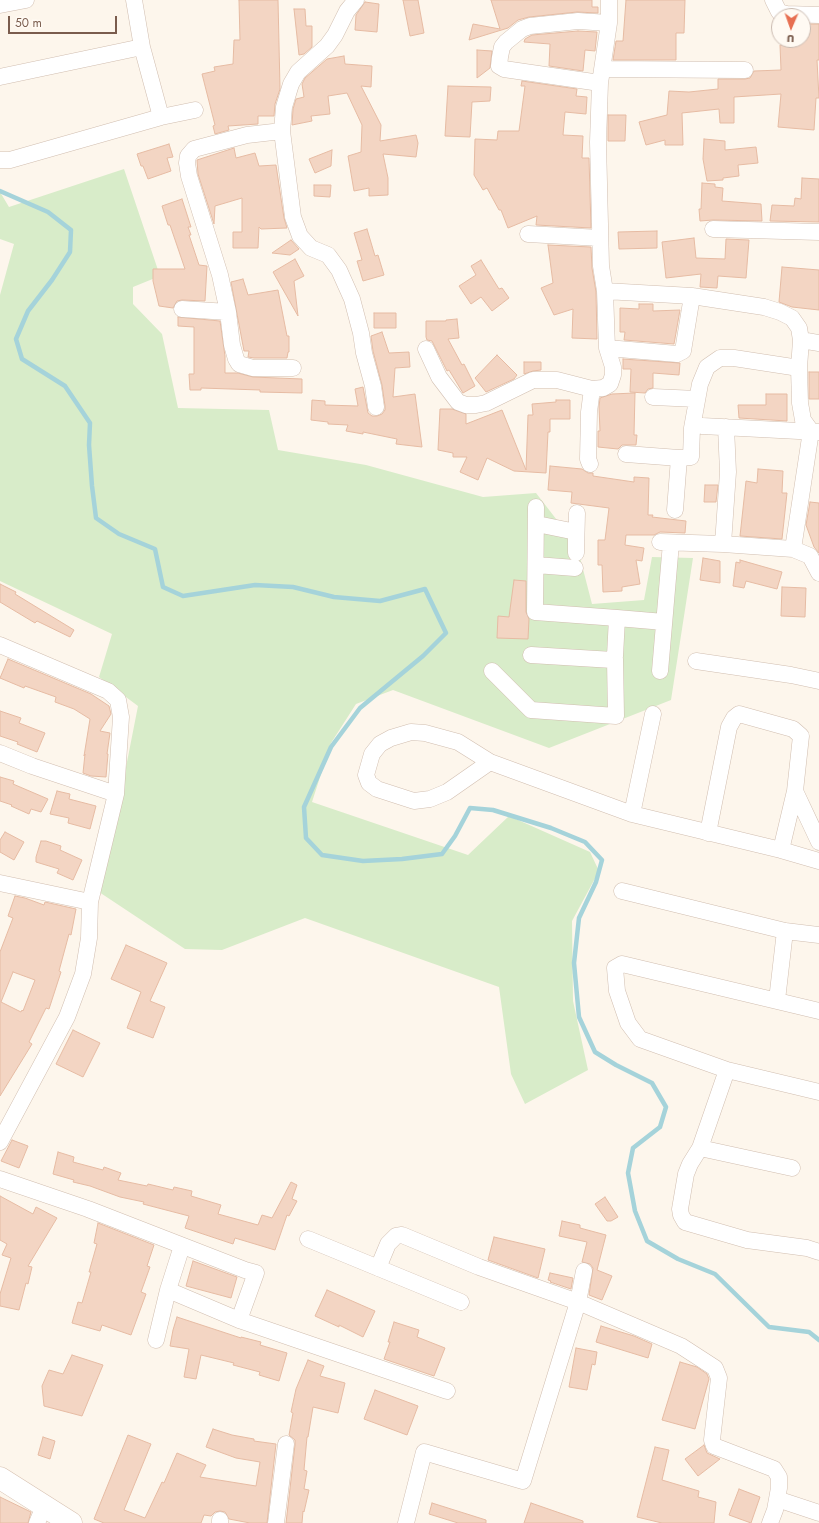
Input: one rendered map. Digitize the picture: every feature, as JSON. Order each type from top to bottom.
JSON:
[{"type":"main road","points":[[0,1478],[40,1514],[71,1523]]},
{"type":"street","points":[[0,5],[26,0]]},
{"type":"street","points":[[134,0],[142,47],[161,117]]},
{"type":"street","points":[[356,0],[346,11],[335,35],[327,46],[298,72],[291,84],[284,107],[282,131],[287,182],[293,217],[300,236],[311,248],[328,255],[339,270],[352,299],[373,386],[376,408]]},
{"type":"street","points":[[426,349],[439,376],[458,402],[466,405],[486,403],[533,380],[557,380],[592,389],[603,388],[610,384],[613,375],[613,367],[607,348],[605,291],[601,266],[598,142],[601,76],[609,23],[609,0]]},
{"type":"street","points":[[773,0],[779,12],[786,14],[819,15]]},
{"type":"street","points":[[609,23],[578,21],[530,26],[522,29],[502,46],[499,66],[504,69],[601,76],[745,70]]},
{"type":"street","points":[[0,77],[142,47]]},
{"type":"street","points":[[0,160],[10,160],[161,117],[195,110]]},
{"type":"street","points":[[282,131],[247,135],[194,149],[188,156],[187,163],[189,176],[220,275],[228,312],[232,345],[236,359],[239,364],[253,368],[293,368]]},
{"type":"street","points":[[713,229],[819,232]]},
{"type":"street","points":[[528,234],[600,238]]},
{"type":"street","points":[[605,291],[692,296],[764,307],[792,318],[799,328],[801,340],[799,368],[800,403],[803,420],[815,431]]},
{"type":"street","points":[[607,348],[678,354],[683,351],[692,296]]},
{"type":"street","points":[[182,309],[228,312]]},
{"type":"street","points":[[801,340],[819,344]]},
{"type":"street","points":[[626,454],[679,458],[691,457],[692,428],[700,384],[707,367],[720,358],[734,358],[799,368]]},
{"type":"street","points":[[590,464],[588,459],[589,412],[592,389]]},
{"type":"street","points":[[653,397],[697,399]]},
{"type":"street","points":[[702,426],[815,431]]},
{"type":"street","points":[[723,544],[728,472],[726,427]]},
{"type":"street","points":[[793,549],[815,431]]},
{"type":"street","points":[[675,510],[679,458]]},
{"type":"street","points":[[536,507],[536,612],[664,622]]},
{"type":"street","points":[[537,524],[576,532],[576,553],[577,513]]},
{"type":"street","points":[[660,671],[664,622],[666,542],[793,549],[810,556],[819,573]]},
{"type":"street","points":[[536,565],[576,568]]},
{"type":"street","points":[[492,671],[531,710],[616,716],[615,659],[617,618]]},
{"type":"street","points":[[0,645],[108,691],[118,700],[121,717],[116,794],[90,902],[89,938],[83,974],[67,1017],[0,1142]]},
{"type":"street","points":[[531,656],[615,659]]},
{"type":"street","points":[[696,661],[791,675],[819,681]]},
{"type":"street","points":[[632,814],[653,714]]},
{"type":"street","points":[[708,832],[729,727],[734,718],[739,714],[793,729],[801,736],[795,791],[781,850]]},
{"type":"street","points":[[490,762],[447,792],[430,799],[414,801],[377,790],[369,783],[366,775],[372,754],[380,744],[391,738],[411,732],[425,732],[458,742],[490,762],[632,814],[781,850],[819,861]]},
{"type":"street","points":[[0,753],[32,766],[116,794]]},
{"type":"street","points":[[795,791],[819,842]]},
{"type":"street","points":[[2,888],[90,902]]},
{"type":"street","points":[[622,891],[785,931],[819,935]]},
{"type":"street","points":[[777,1000],[785,931]]},
{"type":"street","points":[[819,1011],[622,964],[615,968],[617,991],[628,1023],[640,1039],[727,1070],[819,1092]]},
{"type":"street","points":[[727,1070],[700,1148],[690,1164],[686,1174],[680,1209],[681,1215],[685,1222],[747,1240],[807,1248],[819,1252]]},
{"type":"street","points":[[700,1148],[792,1168]]},
{"type":"street","points":[[0,1179],[88,1209],[245,1270],[256,1272],[239,1320]]},
{"type":"street","points":[[378,1268],[388,1244],[396,1236],[402,1235],[479,1267],[578,1302],[681,1346],[715,1368],[719,1378],[712,1440],[714,1446],[774,1469],[779,1477],[775,1510],[770,1523]]},
{"type":"street","points":[[308,1239],[461,1302]]},
{"type":"street","points":[[156,1340],[168,1290],[182,1246]]},
{"type":"street","points":[[406,1523],[424,1452],[523,1481],[578,1302],[584,1272]]},
{"type":"street","points":[[168,1290],[239,1320],[447,1391]]},
{"type":"street","points":[[276,1523],[286,1444]]},
{"type":"street","points":[[777,1499],[819,1513]]},
{"type":"green space","points":[[124,169],[160,276],[133,287],[133,304],[162,334],[178,408],[269,410],[278,450],[366,465],[483,497],[536,493],[577,546],[592,604],[644,600],[652,557],[693,558],[671,700],[549,748],[393,690],[356,704],[331,743],[312,802],[468,855],[509,816],[590,852],[599,871],[572,921],[573,1001],[588,1070],[525,1104],[511,1074],[499,987],[305,918],[222,950],[185,949],[93,888],[114,828],[138,706],[99,677],[112,634],[0,581],[0,295],[14,244],[0,239],[0,192],[9,207]]},
{"type":"building","points":[[239,0],[278,0],[280,89],[275,104],[274,116],[258,116],[258,124],[228,126],[229,130],[215,134],[213,126],[215,125],[202,74],[215,71],[214,67],[233,64],[234,40],[240,40]]},
{"type":"building","points":[[403,0],[418,0],[424,33],[410,36]]},
{"type":"building","points":[[491,0],[592,0],[592,7],[598,7],[598,13],[577,12],[529,17],[518,20],[508,28],[469,40],[473,24],[500,29]]},
{"type":"building","points":[[626,0],[685,0],[684,33],[676,33],[676,60],[613,60],[616,41],[623,41]]},
{"type":"building","points":[[365,2],[379,4],[377,32],[355,30],[356,15]]},
{"type":"building","points":[[294,9],[305,9],[306,26],[312,26],[312,47],[304,54],[299,55]]},
{"type":"building","points":[[811,24],[819,24],[819,60],[817,60],[819,98],[816,98],[814,130],[778,127],[781,94],[734,97],[734,123],[720,123],[719,109],[682,113],[683,145],[665,145],[665,140],[646,145],[639,122],[667,115],[669,91],[689,92],[718,89],[718,79],[745,79],[750,78],[754,71],[781,70],[780,48],[811,48]]},
{"type":"building","points":[[578,31],[597,32],[595,51],[585,50],[583,71],[549,66],[550,44],[524,42],[525,39],[532,35]]},
{"type":"building","points":[[477,50],[492,51],[490,68],[477,78]]},
{"type":"building","points":[[344,56],[345,64],[372,66],[371,87],[361,86],[381,125],[380,141],[416,135],[418,143],[416,157],[383,154],[388,178],[388,195],[369,196],[369,188],[354,191],[348,156],[361,152],[362,125],[347,93],[328,96],[330,114],[311,116],[312,121],[292,125],[293,109],[296,99],[304,97],[302,84],[305,78],[327,59]]},
{"type":"building","points":[[522,81],[577,89],[576,96],[587,97],[586,114],[565,112],[563,135],[583,136],[582,158],[589,158],[591,228],[536,225],[537,216],[508,228],[501,210],[499,210],[487,188],[483,190],[474,175],[475,139],[497,140],[498,131],[519,131],[525,86],[521,86]]},
{"type":"building","points":[[448,86],[491,87],[490,101],[472,102],[470,137],[445,136]]},
{"type":"building","points":[[608,115],[626,115],[625,141],[608,141]]},
{"type":"building","points":[[704,139],[725,141],[725,150],[756,147],[758,163],[738,165],[739,176],[723,178],[723,180],[707,181],[703,159]]},
{"type":"building","points":[[169,144],[173,157],[167,158],[171,171],[148,179],[137,154]]},
{"type":"building","points":[[234,148],[236,158],[255,153],[259,166],[276,165],[284,218],[287,228],[261,229],[259,227],[258,248],[233,248],[233,232],[242,232],[242,198],[215,206],[214,224],[198,174],[197,160]]},
{"type":"building","points":[[332,150],[331,166],[315,173],[309,159]]},
{"type":"building","points":[[802,178],[819,179],[819,222],[770,221],[772,205],[794,206],[795,198],[801,199]]},
{"type":"building","points":[[702,183],[715,184],[715,187],[723,188],[722,201],[761,204],[762,221],[700,221],[699,209],[701,209]]},
{"type":"building","points":[[314,185],[331,185],[330,197],[314,196]]},
{"type":"building","points":[[182,199],[191,227],[188,227],[191,235],[189,235],[199,265],[207,266],[205,301],[177,301],[173,308],[159,306],[153,281],[153,269],[185,269],[162,206]]},
{"type":"building","points":[[367,229],[375,256],[378,255],[384,275],[363,281],[357,261],[362,260],[354,233]]},
{"type":"building","points":[[657,231],[657,248],[619,249],[618,232]]},
{"type":"building","points":[[694,238],[696,258],[725,259],[726,239],[749,240],[746,278],[718,276],[717,288],[700,287],[701,274],[666,278],[662,242]]},
{"type":"building","points":[[291,240],[299,249],[290,255],[272,253]]},
{"type":"building","points":[[548,245],[591,247],[592,268],[596,292],[597,339],[572,338],[573,309],[554,315],[541,288],[553,283]]},
{"type":"building","points":[[295,259],[304,276],[294,281],[298,316],[273,272]]},
{"type":"building","points":[[481,260],[499,289],[502,288],[509,298],[492,311],[481,297],[471,304],[459,286],[476,275],[471,266]]},
{"type":"building","points":[[782,267],[819,270],[819,310],[792,307],[779,302]]},
{"type":"building","points":[[243,279],[248,295],[278,290],[287,336],[289,336],[289,352],[287,358],[254,358],[248,357],[249,351],[244,351],[231,282]]},
{"type":"building","points":[[639,304],[653,304],[653,311],[680,310],[674,344],[624,340],[625,332],[620,332],[620,308],[639,309]]},
{"type":"building","points":[[374,313],[396,313],[396,328],[374,328]]},
{"type":"building","points":[[178,317],[220,321],[225,356],[225,373],[238,373],[253,377],[302,379],[302,393],[201,388],[201,390],[190,390],[189,374],[194,374],[194,327],[178,326]]},
{"type":"building","points":[[457,319],[459,338],[448,339],[462,365],[464,364],[475,386],[463,393],[449,370],[447,371],[432,341],[427,340],[426,337],[426,321],[446,321]]},
{"type":"building","points":[[382,332],[389,353],[409,352],[410,367],[395,368],[393,397],[415,394],[422,447],[396,444],[397,439],[363,432],[363,434],[346,431],[348,425],[328,424],[328,422],[311,420],[312,400],[325,401],[325,405],[358,406],[355,389],[363,387],[368,413],[372,416],[382,414],[385,410],[385,406],[371,336]]},
{"type":"building","points":[[497,355],[517,375],[514,379],[486,392],[475,378]]},
{"type":"building","points":[[623,359],[680,363],[679,375],[653,373],[653,388],[648,389],[645,393],[630,392],[631,369],[623,369]]},
{"type":"building","points":[[524,362],[541,362],[541,370],[524,374]]},
{"type":"building","points":[[809,372],[819,372],[819,399],[809,399]]},
{"type":"building","points":[[635,393],[634,435],[637,435],[636,445],[622,445],[618,449],[598,447],[598,431],[600,431],[600,398],[612,394]]},
{"type":"building","points":[[766,394],[787,394],[787,421],[739,418],[738,405],[766,405]]},
{"type":"building","points":[[556,400],[570,400],[570,419],[550,419],[546,473],[514,471],[487,458],[478,480],[460,472],[467,457],[453,457],[453,453],[438,450],[440,409],[452,409],[466,414],[466,424],[502,410],[526,470],[528,415],[533,415],[532,404],[556,402]]},
{"type":"building","points":[[550,466],[582,469],[588,473],[593,473],[593,476],[634,482],[634,477],[649,478],[648,515],[653,515],[652,517],[686,521],[685,533],[660,532],[654,535],[626,535],[625,545],[644,548],[642,561],[636,560],[640,584],[622,587],[622,591],[603,592],[602,565],[598,565],[598,540],[605,540],[609,508],[571,503],[572,492],[548,490]]},
{"type":"building","points":[[758,469],[783,471],[782,493],[787,493],[782,539],[740,536],[746,481],[757,483]]},
{"type":"building","points":[[705,485],[718,485],[716,502],[704,502]]},
{"type":"building","points":[[810,502],[819,503],[819,553],[814,547],[806,525]]},
{"type":"building","points":[[703,558],[720,561],[720,583],[700,580]]},
{"type":"building","points":[[740,560],[782,572],[777,589],[746,581],[744,588],[733,586],[736,562],[740,563]]},
{"type":"building","points":[[514,580],[526,581],[526,612],[529,619],[528,639],[497,638],[498,616],[509,617]]},
{"type":"building","points":[[0,584],[16,592],[15,594],[74,630],[70,637],[37,621],[35,623],[0,602]]},
{"type":"building","points":[[782,587],[806,588],[805,617],[781,616]]},
{"type":"building","points":[[8,659],[91,694],[109,706],[111,714],[100,731],[110,733],[106,777],[91,776],[83,773],[90,719],[74,709],[55,702],[56,697],[25,686],[24,688],[0,678]]},
{"type":"building","points":[[0,711],[21,718],[19,723],[45,733],[37,752],[17,744],[18,742],[0,736]]},
{"type":"building","points":[[0,777],[14,781],[13,784],[48,799],[41,812],[31,809],[29,814],[11,806],[12,805],[0,801]]},
{"type":"building","points":[[57,791],[70,794],[69,799],[96,806],[90,829],[68,823],[69,818],[50,814]]},
{"type":"building","points":[[5,832],[24,842],[14,860],[0,852],[0,840]]},
{"type":"building","points":[[41,841],[46,841],[61,846],[60,850],[82,860],[73,880],[57,873],[59,869],[36,862]]},
{"type":"building","points":[[15,896],[44,905],[45,902],[76,909],[71,935],[69,934],[59,971],[61,972],[49,1009],[46,1008],[29,1042],[32,1044],[0,1096],[0,952],[13,918],[8,916]],"holes":[[[13,972],[35,980],[23,1011],[22,1010],[21,1012],[1,1002]]]},
{"type":"building","points":[[126,945],[167,963],[150,1001],[165,1007],[153,1038],[127,1028],[141,992],[111,979]]},
{"type":"building","points":[[73,1030],[100,1043],[83,1077],[56,1064]]},
{"type":"building","points":[[12,1140],[28,1146],[19,1168],[1,1161]]},
{"type":"building","points":[[58,1152],[74,1157],[73,1162],[103,1170],[104,1167],[121,1173],[118,1180],[147,1186],[148,1184],[173,1190],[174,1187],[192,1191],[191,1196],[221,1205],[218,1214],[258,1225],[262,1215],[272,1218],[291,1182],[297,1185],[292,1199],[297,1201],[289,1216],[287,1215],[275,1250],[235,1238],[233,1244],[185,1228],[189,1216],[143,1204],[144,1202],[120,1197],[53,1174]]},
{"type":"building","points":[[0,1196],[33,1214],[36,1207],[57,1218],[28,1266],[32,1267],[19,1310],[0,1306],[0,1294],[11,1258],[2,1255],[7,1244],[0,1240]]},
{"type":"building","points":[[605,1197],[618,1217],[611,1221],[607,1221],[595,1204]]},
{"type":"building","points":[[562,1221],[580,1225],[580,1228],[606,1235],[597,1270],[612,1276],[602,1300],[589,1295],[593,1268],[590,1264],[582,1262],[587,1242],[559,1236]]},
{"type":"building","points":[[98,1223],[154,1245],[147,1266],[150,1267],[141,1292],[146,1294],[131,1335],[102,1325],[100,1331],[72,1323],[78,1302],[82,1303],[91,1272],[89,1272],[97,1244],[94,1243]]},
{"type":"building","points":[[494,1237],[545,1249],[538,1278],[488,1260]]},
{"type":"building","points":[[193,1261],[237,1277],[231,1298],[186,1286]]},
{"type":"building","points":[[550,1273],[573,1278],[571,1289],[550,1282],[551,1281],[548,1280]]},
{"type":"building","points":[[327,1290],[375,1311],[363,1337],[339,1325],[339,1327],[315,1316]]},
{"type":"building","points":[[177,1317],[241,1338],[261,1342],[260,1345],[287,1353],[279,1381],[259,1375],[260,1372],[233,1365],[234,1363],[201,1355],[196,1379],[184,1377],[189,1349],[170,1346]]},
{"type":"building","points":[[394,1322],[419,1330],[417,1337],[445,1348],[434,1376],[384,1359],[390,1342],[388,1342]]},
{"type":"building","points":[[601,1326],[634,1336],[652,1344],[648,1358],[596,1342]]},
{"type":"building","points":[[576,1348],[597,1352],[595,1365],[592,1364],[587,1390],[569,1387]]},
{"type":"building","points":[[72,1355],[103,1365],[82,1416],[44,1406],[42,1386],[49,1370],[63,1374]]},
{"type":"building","points":[[308,1360],[324,1366],[320,1376],[345,1383],[338,1413],[313,1407],[307,1437],[304,1470],[307,1471],[304,1489],[309,1490],[304,1512],[303,1511],[302,1523],[286,1523],[295,1445],[295,1440],[289,1435],[293,1413],[291,1412],[296,1389]]},
{"type":"building","points":[[680,1362],[697,1367],[707,1374],[709,1379],[695,1429],[662,1420]]},
{"type":"building","points":[[375,1390],[418,1406],[407,1435],[364,1419]]},
{"type":"building","points":[[213,1429],[232,1435],[254,1439],[254,1441],[276,1444],[267,1523],[250,1523],[229,1519],[225,1512],[220,1511],[215,1512],[211,1516],[204,1515],[201,1523],[104,1523],[94,1519],[128,1435],[151,1444],[124,1510],[145,1518],[162,1482],[164,1483],[177,1453],[206,1465],[200,1477],[256,1486],[260,1462],[236,1458],[206,1447]]},
{"type":"building","points":[[43,1437],[55,1441],[50,1459],[38,1455]]},
{"type":"building","points":[[704,1445],[707,1453],[720,1459],[698,1476],[685,1459]]},
{"type":"building","points":[[655,1447],[669,1450],[662,1480],[699,1491],[698,1497],[716,1502],[714,1523],[662,1523],[637,1517]]},
{"type":"building","points":[[739,1489],[760,1497],[751,1523],[729,1515]]},
{"type":"building","points":[[0,1497],[31,1512],[28,1523],[0,1523]]},
{"type":"building","points":[[432,1503],[486,1520],[486,1523],[458,1523],[429,1514]]},
{"type":"building","points":[[531,1503],[583,1521],[583,1523],[524,1523]]},
{"type":"waterway","points":[[0,191],[48,212],[71,230],[70,252],[52,280],[28,311],[16,339],[22,359],[65,386],[90,423],[89,445],[96,518],[119,534],[155,549],[163,587],[183,596],[255,585],[293,587],[334,597],[380,601],[425,589],[446,633],[423,656],[360,708],[331,747],[304,807],[306,838],[322,855],[363,861],[402,859],[442,854],[455,836],[470,808],[493,810],[551,828],[585,842],[602,860],[596,882],[579,918],[574,963],[579,1017],[595,1052],[616,1065],[652,1083],[666,1107],[660,1127],[633,1148],[628,1173],[635,1211],[647,1241],[678,1259],[715,1274],[769,1327],[809,1332],[819,1340]]}]
